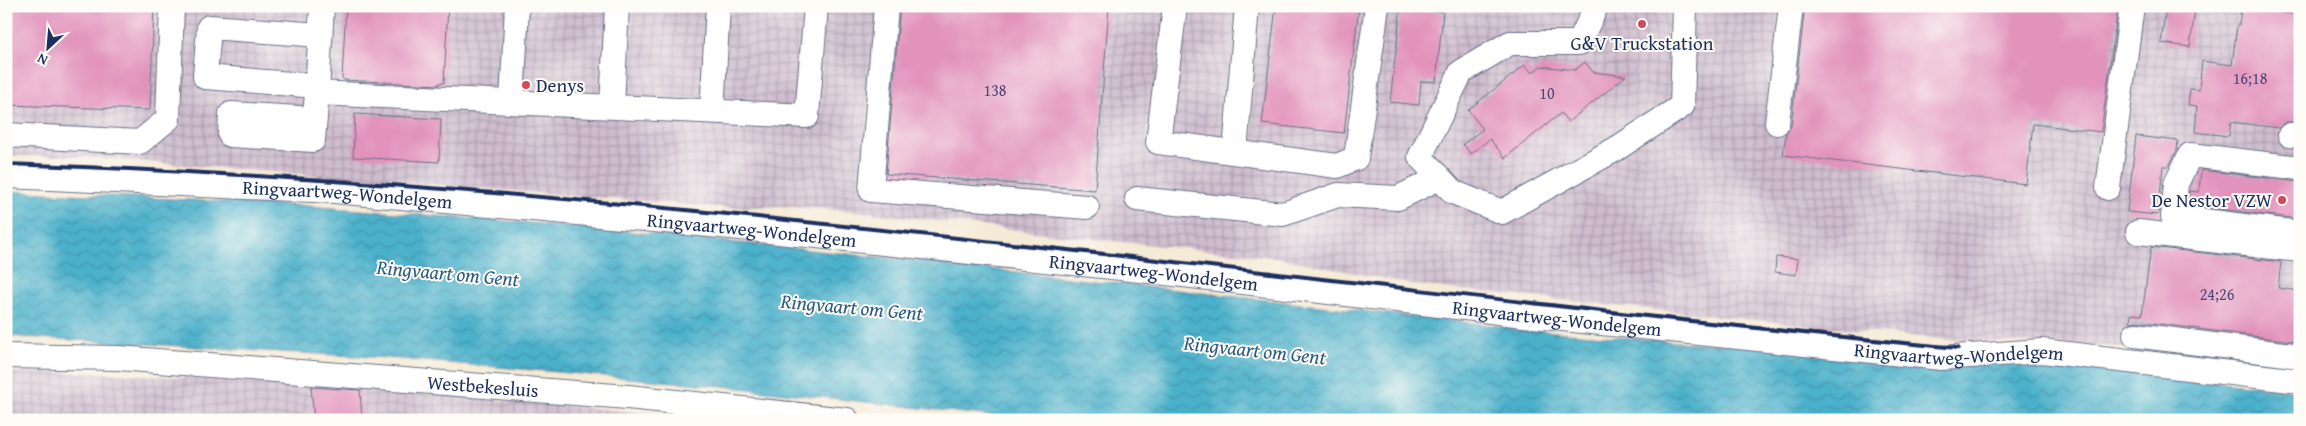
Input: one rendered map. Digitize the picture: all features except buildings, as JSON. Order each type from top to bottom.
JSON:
[{"type":"street","points":[[6,135],[140,142],[168,119],[172,6]]},
{"type":"street","points":[[315,119],[322,6]]},
{"type":"street","points":[[512,102],[517,6]]},
{"type":"street","points":[[612,106],[617,6]]},
{"type":"street","points":[[712,111],[718,6]]},
{"type":"street","points":[[320,35],[208,27],[205,78],[317,90],[512,102],[807,116],[816,6]]},
{"type":"street","points":[[886,6],[871,190],[1087,207]]},
{"type":"street","points":[[1175,6],[1158,142],[1337,166],[1356,158],[1376,6]]},
{"type":"street","points":[[1235,152],[1247,6]]},
{"type":"street","points":[[1594,8],[1578,43],[1510,43],[1461,72],[1420,157],[1452,192],[1502,212],[1616,149],[1682,106],[1685,6]]},
{"type":"street","points":[[1777,123],[1791,6]]},
{"type":"street","points":[[2108,188],[2132,6]]},
{"type":"street","points":[[2300,168],[2190,155],[2176,184],[2173,218],[2300,234]]},
{"type":"street","name":"Ringvaartweg-Wondelgem","points":[[6,176],[364,194],[741,228],[1140,270],[1524,315],[1941,358],[2042,351],[2300,381]]},
{"type":"street","points":[[1138,199],[1283,214],[1338,195],[1398,198],[1439,178]]},
{"type":"street","points":[[2138,232],[2300,250]]},
{"type":"street","points":[[2135,335],[2300,356]]},
{"type":"street","name":"Westbekesluis","points":[[6,356],[118,358],[628,397],[847,420]]},
{"type":"shaded area","points":[[6,6],[2300,6],[2300,368],[2108,346],[1950,340],[1415,285],[1275,257],[1103,240],[856,211],[780,206],[730,208],[71,156],[6,156]]},
{"type":"shaded area","points":[[6,372],[85,372],[359,387],[721,420],[6,420]]},
{"type":"water","name":"Ringvaart om Gent","points":[[6,191],[294,205],[592,228],[908,260],[1543,331],[1679,342],[2031,360],[2300,391],[2300,420],[1028,420],[722,386],[388,358],[6,336]]},
{"type":"railway","points":[[6,164],[321,180],[635,205],[1106,254],[1697,322],[1958,348]]},
{"type":"place","name":"G&V Truckstation","points":[[1642,24]]},
{"type":"place","name":"Denys","points":[[526,85]]},
{"type":"place","name":"De Nestor VZW","points":[[2282,200]]}]
